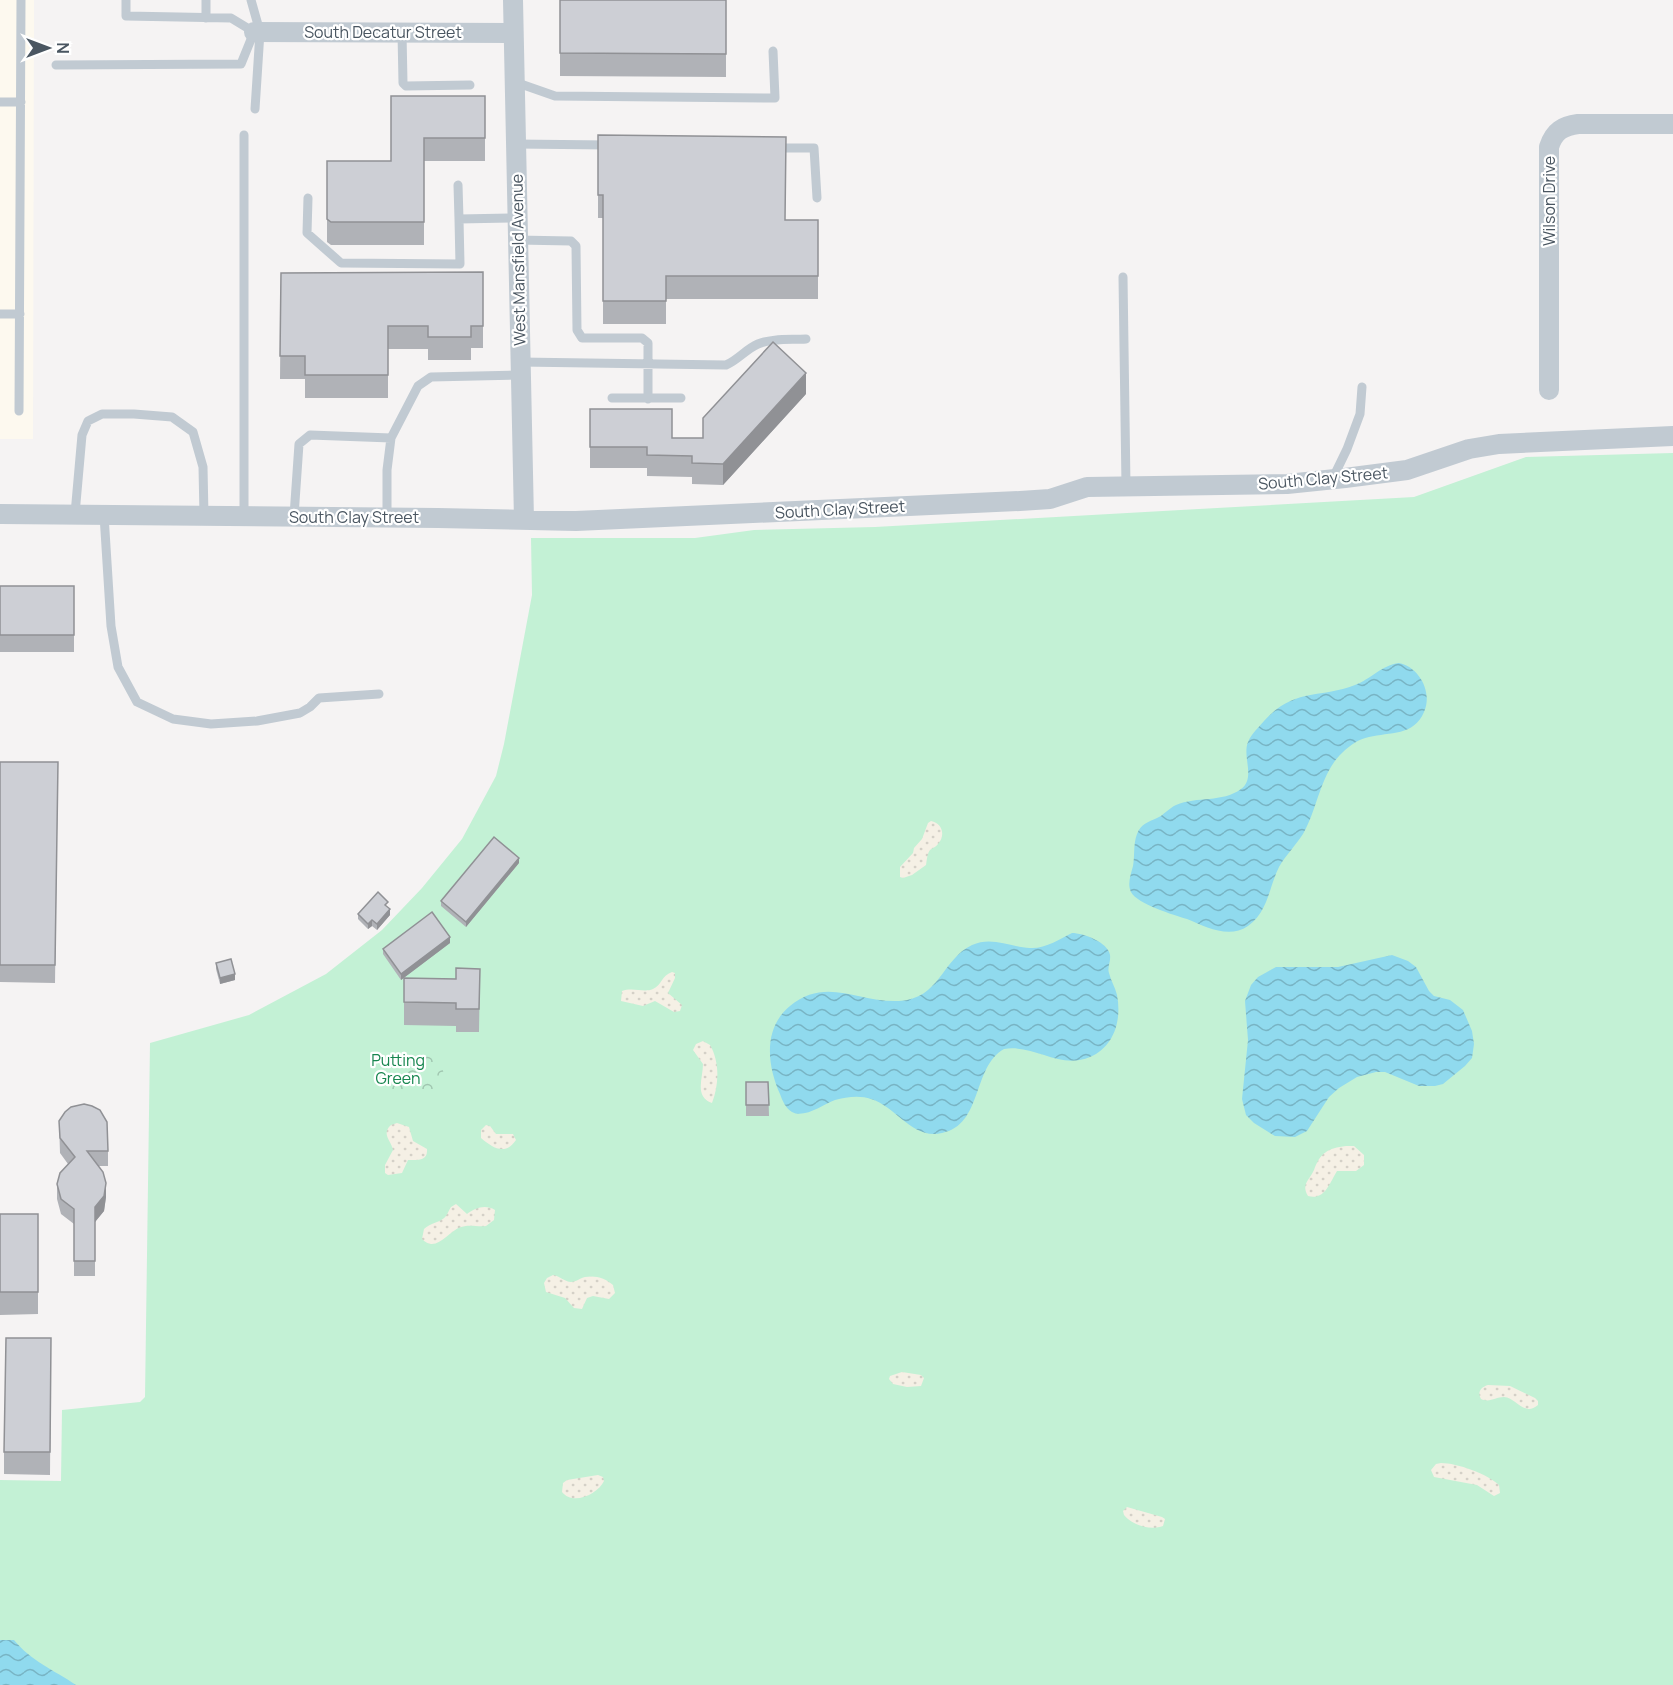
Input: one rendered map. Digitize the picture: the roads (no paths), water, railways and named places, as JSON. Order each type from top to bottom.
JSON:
[{"type":"street","name":"West Mansfield Avenue","points":[[513,0],[524,520]]},
{"type":"street","name":"South Decatur Street","points":[[257,32],[513,33]]},
{"type":"street","name":"Wilson Drive","points":[[1549,390],[1549,147],[1552,138],[1566,126],[1578,124],[1673,124]]},
{"type":"street","name":"South Clay Street","points":[[0,514],[576,521],[1030,501],[1050,499],[1088,487],[1287,484],[1332,480],[1407,470],[1468,449],[1499,444],[1673,436]]},
{"type":"lane","points":[[19,411],[21,0]]},
{"type":"lane","points":[[126,0],[126,16],[231,18],[257,32]]},
{"type":"lane","points":[[206,0],[206,18]]},
{"type":"lane","points":[[251,0],[257,32],[255,109]]},
{"type":"lane","points":[[56,65],[241,64],[257,32]]},
{"type":"lane","points":[[402,33],[403,83],[406,86],[470,85]]},
{"type":"lane","points":[[514,81],[555,96],[775,98],[773,51]]},
{"type":"lane","points":[[0,102],[21,102]]},
{"type":"lane","points":[[244,135],[244,516]]},
{"type":"lane","points":[[515,144],[619,145]]},
{"type":"lane","points":[[760,148],[814,148],[817,198]]},
{"type":"lane","points":[[308,198],[307,233],[340,263],[460,264],[458,185]]},
{"type":"lane","points":[[459,219],[517,218]]},
{"type":"lane","points":[[517,240],[571,242],[576,246],[577,330],[582,338],[642,338],[648,343],[648,399]]},
{"type":"lane","points":[[1124,277],[1126,486]]},
{"type":"lane","points":[[0,314],[20,314]]},
{"type":"lane","points":[[387,517],[387,470],[391,438],[418,386],[431,377],[520,369],[648,364],[726,365],[756,345],[806,339]]},
{"type":"lane","points":[[1332,480],[1360,414],[1362,387]]},
{"type":"lane","points":[[612,398],[681,398]]},
{"type":"lane","points":[[75,514],[82,435],[88,422],[102,414],[134,414],[172,417],[193,432],[203,467],[204,516]]},
{"type":"lane","points":[[294,516],[299,444],[310,435],[391,438]]},
{"type":"lane","points":[[104,515],[111,626],[118,668],[137,702],[173,719],[211,724],[257,721],[300,713],[319,698],[379,694]]},
{"type":"water","points":[[1399,663],[1406,665],[1418,675],[1425,689],[1426,704],[1420,720],[1401,732],[1362,739],[1348,747],[1335,761],[1324,781],[1308,824],[1279,867],[1260,914],[1248,926],[1233,932],[1210,928],[1140,901],[1131,892],[1129,882],[1139,831],[1148,822],[1160,817],[1176,805],[1218,798],[1241,789],[1248,779],[1246,754],[1249,739],[1275,710],[1297,698],[1355,685],[1387,666]]},
{"type":"water","points":[[1072,933],[1100,942],[1108,950],[1109,971],[1117,995],[1118,1014],[1114,1032],[1105,1047],[1090,1057],[1068,1061],[1026,1050],[1004,1049],[994,1057],[987,1069],[964,1119],[955,1128],[942,1133],[922,1132],[880,1103],[867,1098],[839,1099],[802,1114],[792,1112],[784,1104],[772,1071],[770,1047],[775,1025],[781,1015],[803,997],[830,992],[884,1001],[913,999],[932,986],[954,959],[972,945],[994,942],[1036,948]]},
{"type":"water","points":[[1392,955],[1416,967],[1434,996],[1450,1000],[1463,1010],[1472,1031],[1474,1044],[1472,1058],[1443,1084],[1435,1086],[1419,1086],[1385,1072],[1357,1077],[1329,1097],[1307,1131],[1295,1137],[1275,1136],[1254,1123],[1246,1115],[1242,1099],[1248,1040],[1245,1001],[1251,985],[1258,977],[1276,967],[1338,967]]},
{"type":"water","points":[[0,1640],[14,1640],[35,1660],[76,1685],[0,1685]]},
{"type":"park label","name":"Putting Green","points":[[398,1069]]}]
